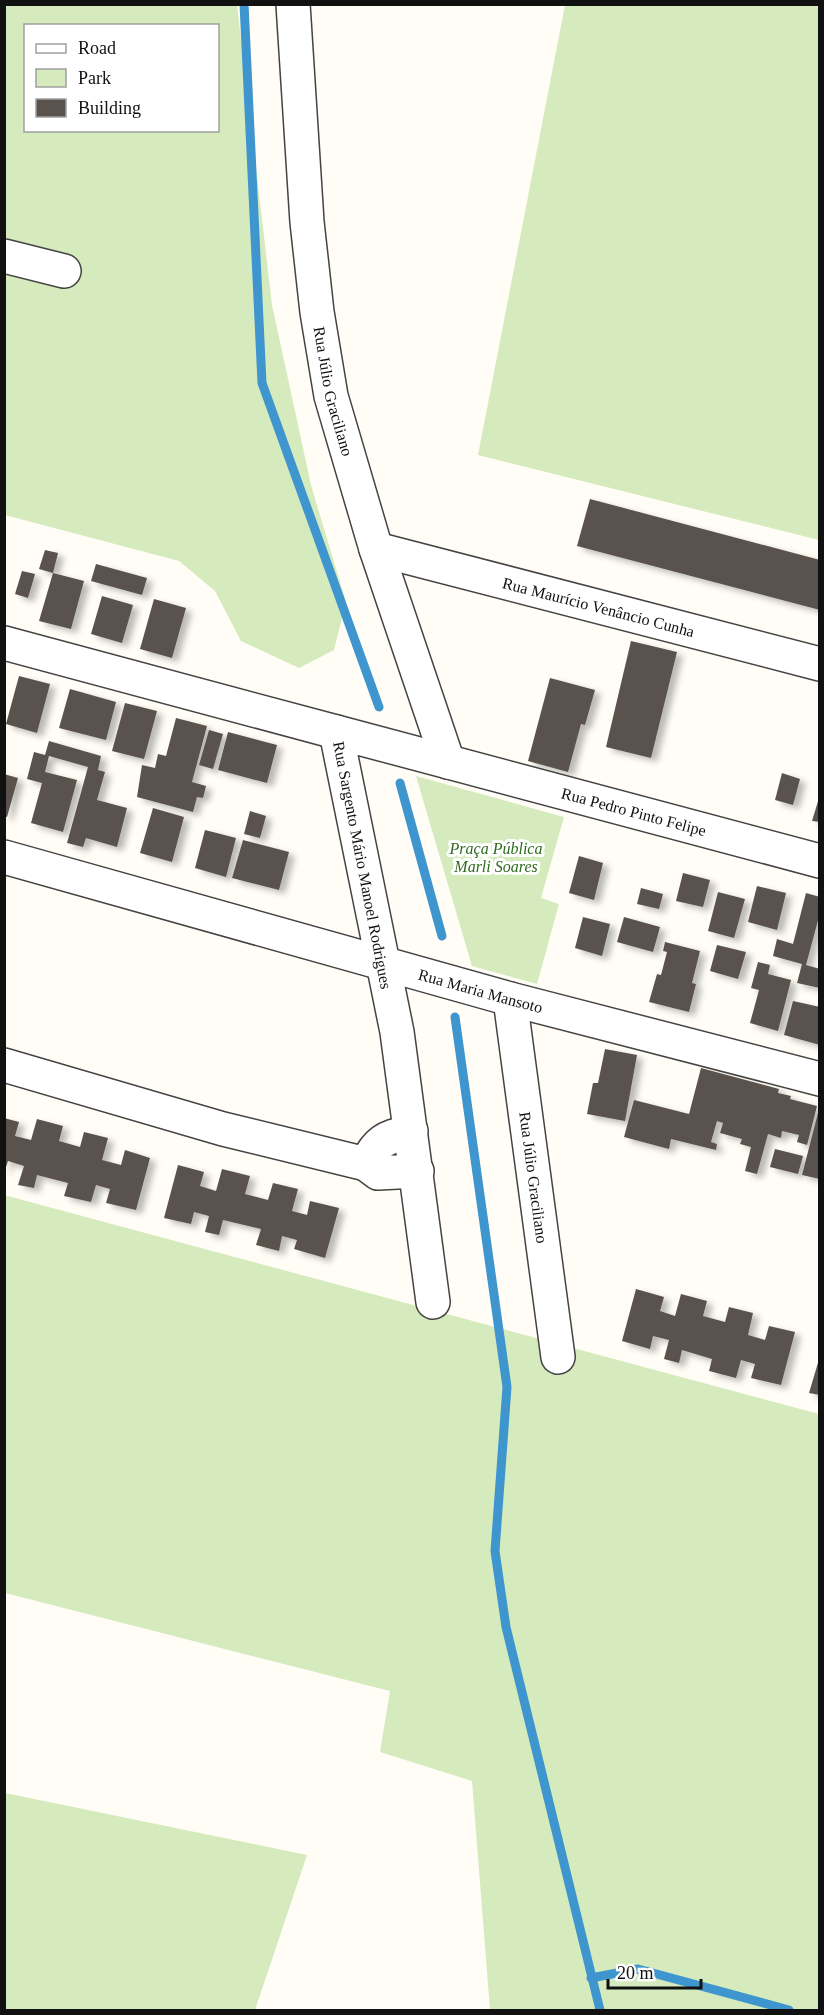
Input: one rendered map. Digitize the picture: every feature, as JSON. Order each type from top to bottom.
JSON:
[{"type":"street","name":"Rua Júlio Graciliano","points":[[293,4],[307,222],[317,312],[331,396],[376,549],[448,762]]},
{"type":"street","points":[[4,256],[64,271]]},
{"type":"street","name":"Rua Maurício Venâncio Cunha","points":[[376,549],[819,664]]},
{"type":"street","name":"Rua Sargento Mário Manoel Rodrigues","points":[[4,643],[336,732],[397,1032],[434,1302]]},
{"type":"street","name":"Rua Pedro Pinto Felipe","points":[[336,732],[819,861]]},
{"type":"street","name":"Rua Maria Mansoto","points":[[4,856],[510,999],[819,1079]]},
{"type":"street","name":"Rua Júlio Graciliano","points":[[510,999],[558,1357]]},
{"type":"street","points":[[4,1065],[223,1129],[366,1164],[378,1173],[417,1171]]},
{"type":"street","points":[[366,1164],[378,1144],[385,1139],[411,1131]]},
{"type":"green space","points":[[4,5],[237,5],[272,305],[311,485],[346,602],[334,650],[299,668],[241,641],[215,591],[179,561],[5,515]]},
{"type":"green space","points":[[565,5],[819,5],[819,540],[478,455]]},
{"type":"green space","name":"Praça Pública Marli Soares","points":[[416,776],[564,817],[541,898],[559,904],[537,984],[472,966]]},
{"type":"green space","points":[[4,1195],[819,1414],[819,2010],[490,2010],[472,1781],[380,1752],[390,1691],[5,1593]]},
{"type":"green space","points":[[5,1793],[307,1855],[255,2010],[5,2010]]},
{"type":"building","points":[[590,499],[820,560],[820,610],[577,546]]},
{"type":"building","points":[[45,550],[58,553],[53,573],[39,569]]},
{"type":"building","points":[[96,564],[147,578],[142,595],[91,581]]},
{"type":"building","points":[[22,571],[35,574],[28,598],[15,594]]},
{"type":"building","points":[[53,573],[84,581],[71,629],[39,621]]},
{"type":"building","points":[[102,596],[133,605],[122,643],[91,634]]},
{"type":"building","points":[[154,599],[186,608],[172,658],[140,649]]},
{"type":"building","points":[[631,641],[677,652],[651,758],[606,747]]},
{"type":"building","points":[[19,676],[50,684],[37,733],[6,724]]},
{"type":"building","points":[[550,678],[595,690],[585,725],[581,724],[568,772],[528,761]]},
{"type":"building","points":[[70,689],[116,702],[106,740],[59,728]]},
{"type":"building","points":[[125,703],[157,711],[144,759],[112,751]]},
{"type":"building","points":[[176,718],[207,726],[192,782],[206,786],[203,798],[197,797],[193,812],[137,797],[142,765],[155,768],[158,754],[166,756]]},
{"type":"building","points":[[209,730],[223,734],[213,769],[199,765]]},
{"type":"building","points":[[228,732],[277,745],[267,783],[218,770]]},
{"type":"building","points":[[49,741],[101,756],[98,770],[105,772],[97,800],[127,808],[117,847],[86,838],[83,847],[67,843],[88,767],[49,756],[45,772],[77,780],[63,832],[31,823],[42,783],[27,779],[34,752],[45,755]]},
{"type":"building","points":[[782,773],[800,779],[793,805],[775,800]]},
{"type":"building","points":[[4,774],[18,778],[7,817],[4,816]]},
{"type":"building","points":[[819,798],[820,822],[812,821]]},
{"type":"building","points":[[153,808],[184,817],[172,862],[140,853]]},
{"type":"building","points":[[250,811],[266,816],[260,838],[244,834]]},
{"type":"building","points":[[205,830],[236,838],[226,877],[195,868]]},
{"type":"building","points":[[243,840],[289,852],[279,890],[232,878]]},
{"type":"building","points":[[579,856],[603,863],[594,900],[569,893]]},
{"type":"building","points":[[683,873],[710,880],[703,907],[676,901]]},
{"type":"building","points":[[757,886],[786,893],[777,930],[748,922]]},
{"type":"building","points":[[641,888],[663,894],[659,909],[637,904]]},
{"type":"building","points":[[718,892],[745,899],[734,938],[708,931]]},
{"type":"building","points":[[806,893],[820,897],[820,913],[806,965],[820,969],[820,988],[797,983],[802,964],[773,956],[777,939],[793,944]]},
{"type":"building","points":[[583,917],[610,924],[602,956],[575,948]]},
{"type":"building","points":[[624,917],[660,927],[653,952],[617,942]]},
{"type":"building","points":[[665,942],[700,951],[692,983],[696,984],[689,1012],[649,1002],[657,974],[661,975],[667,952],[663,951]]},
{"type":"building","points":[[717,945],[746,952],[738,979],[710,971]]},
{"type":"building","points":[[758,962],[770,965],[768,974],[791,980],[778,1031],[750,1023],[759,990],[751,988]]},
{"type":"building","points":[[793,1001],[820,1007],[820,1045],[784,1035]]},
{"type":"building","points":[[605,1049],[637,1055],[625,1121],[587,1114],[593,1083],[598,1083]]},
{"type":"building","points":[[701,1068],[779,1089],[778,1093],[791,1096],[790,1099],[817,1106],[807,1145],[797,1142],[799,1135],[782,1131],[781,1138],[768,1134],[757,1174],[745,1171],[751,1147],[740,1144],[742,1139],[720,1133],[723,1123],[717,1121],[711,1142],[717,1144],[716,1150],[671,1139],[669,1149],[624,1137],[634,1100],[689,1114]]},
{"type":"building","points":[[820,1109],[820,1179],[802,1175]]},
{"type":"building","points":[[4,1118],[19,1122],[15,1136],[31,1140],[37,1119],[63,1126],[59,1141],[80,1147],[84,1132],[108,1138],[102,1160],[121,1165],[125,1150],[150,1158],[136,1210],[106,1203],[110,1189],[96,1185],[91,1202],[64,1196],[68,1183],[37,1175],[34,1188],[18,1185],[24,1166],[8,1161],[4,1173]]},
{"type":"building","points":[[775,1149],[803,1156],[798,1174],[770,1167]]},
{"type":"building","points":[[178,1165],[204,1172],[200,1186],[216,1191],[222,1169],[250,1176],[245,1194],[268,1200],[273,1183],[298,1189],[292,1211],[307,1215],[310,1201],[339,1208],[325,1258],[294,1249],[297,1240],[282,1236],[279,1251],[256,1245],[261,1229],[223,1220],[219,1235],[205,1232],[209,1216],[194,1212],[191,1224],[164,1218]]},
{"type":"building","points":[[636,1289],[664,1297],[660,1311],[675,1316],[681,1294],[707,1301],[703,1316],[725,1322],[729,1307],[753,1313],[748,1335],[765,1340],[769,1326],[795,1332],[781,1385],[751,1378],[755,1364],[741,1360],[736,1378],[709,1371],[712,1359],[682,1350],[679,1363],[664,1359],[669,1340],[653,1336],[650,1349],[622,1341]]},
{"type":"building","points":[[820,1356],[820,1395],[809,1393]]},
{"type":"waterway","points":[[244,4],[262,383],[379,707]]},
{"type":"waterway","points":[[400,783],[442,936]]},
{"type":"waterway","points":[[455,1017],[507,1387],[495,1551],[506,1627],[600,2010]]},
{"type":"waterway","points":[[591,1978],[638,1969],[789,2010]]}]
